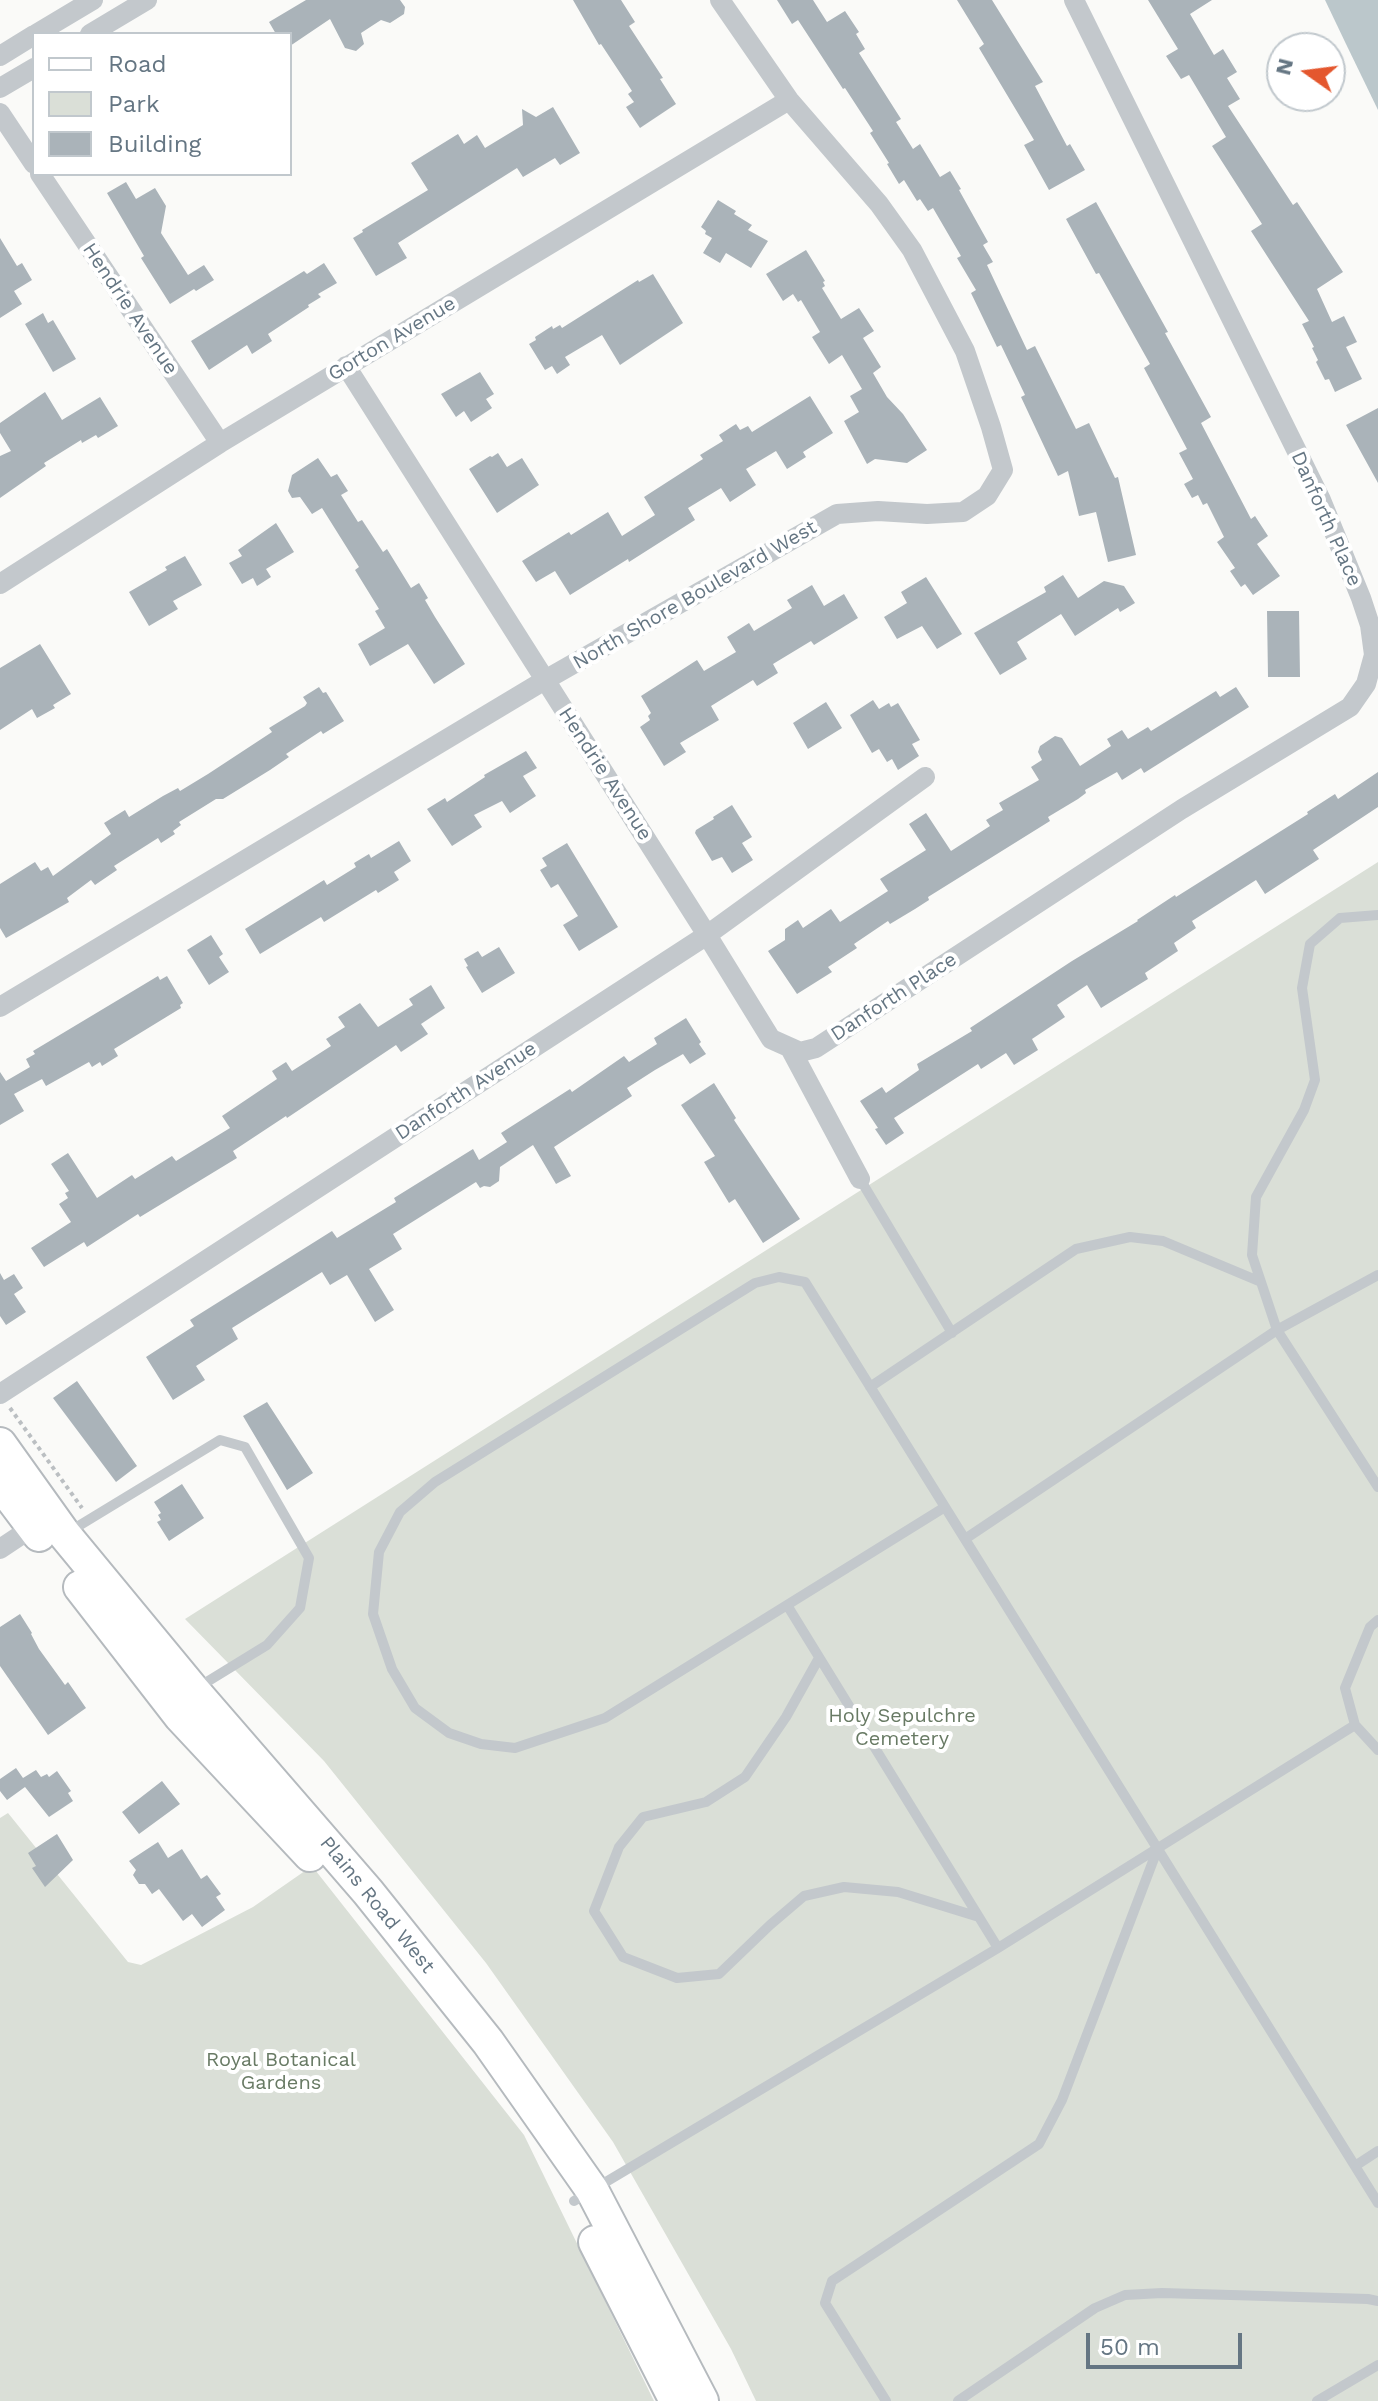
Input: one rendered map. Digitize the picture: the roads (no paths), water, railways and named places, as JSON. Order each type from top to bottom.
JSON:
[{"type":"main road","name":"Plains Road West","points":[[0,1444],[65,1535],[193,1690],[368,1892],[488,2042],[583,2196],[702,2401]]},
{"type":"main road","name":"Plains Road West","points":[[0,1483],[180,1716],[328,1875],[431,1996],[583,2196],[676,2401]]},
{"type":"street","points":[[40,32],[93,0]]},
{"type":"street","points":[[93,32],[147,0]]},
{"type":"street","name":"North Shore Boulevard West","points":[[0,1007],[545,680],[837,514],[963,512],[987,496],[1003,470],[991,427],[965,351],[912,250],[879,204],[789,100],[720,0]]},
{"type":"street","name":"Danforth Place","points":[[790,1048],[800,1052],[816,1048],[1182,809],[1350,707],[1366,684],[1374,655],[1370,625],[1321,500],[1074,0]]},
{"type":"street","points":[[0,56],[32,37]]},
{"type":"street","points":[[0,88],[32,69]]},
{"type":"street","name":"Gorton Avenue","points":[[0,584],[220,443],[789,100]]},
{"type":"street","points":[[0,113],[32,161]]},
{"type":"street","name":"Hendrie Avenue","points":[[41,176],[220,443]]},
{"type":"street","name":"Hendrie Avenue","points":[[346,366],[771,1039],[790,1048],[860,1179]]},
{"type":"street","name":"Danforth Avenue","points":[[0,1394],[707,935],[925,777]]},
{"type":"street","points":[[0,1549],[33,1527]]},
{"type":"lane","points":[[1378,915],[1340,918],[1310,944],[1302,988],[1315,1080],[1304,1110],[1256,1197],[1252,1255],[1277,1330],[1378,1487]]},
{"type":"lane","points":[[860,1179],[952,1333]]},
{"type":"lane","points":[[870,1387],[1076,1249],[1130,1237],[1163,1241],[1261,1282]]},
{"type":"lane","points":[[965,1539],[1277,1330],[1378,1275]]},
{"type":"lane","points":[[945,1507],[605,1718],[515,1748],[481,1744],[449,1733],[415,1708],[392,1669],[373,1614],[379,1552],[400,1512],[435,1482],[755,1283],[779,1277],[805,1282],[1158,1848],[1378,2203]]},
{"type":"lane","points":[[65,1535],[220,1440],[245,1447],[309,1558],[300,1608],[267,1645],[193,1690]]},
{"type":"lane","points":[[787,1605],[998,1948]]},
{"type":"lane","points":[[1378,1620],[1370,1627],[1345,1688],[1355,1725],[1378,1750]]},
{"type":"lane","points":[[819,1658],[786,1717],[745,1777],[706,1802],[643,1817],[619,1847],[594,1911],[601,1923],[623,1957],[677,1978],[719,1974],[804,1896],[844,1887],[898,1892],[979,1917]]},
{"type":"lane","points":[[583,2196],[998,1948],[1355,1725]]},
{"type":"lane","points":[[886,2401],[825,2303],[832,2281],[1039,2144],[1062,2100],[1158,1848]]},
{"type":"lane","points":[[1355,2166],[1378,2151]]},
{"type":"lane","points":[[958,2401],[1095,2308],[1125,2295],[1162,2293],[1378,2301]]},
{"type":"lane","points":[[1317,2401],[1378,2365]]},
{"type":"park label","name":"Holy Sepulchre Cemetery","points":[[902,1728]]},
{"type":"park label","name":"Royal Botanical Gardens","points":[[281,2072]]}]
